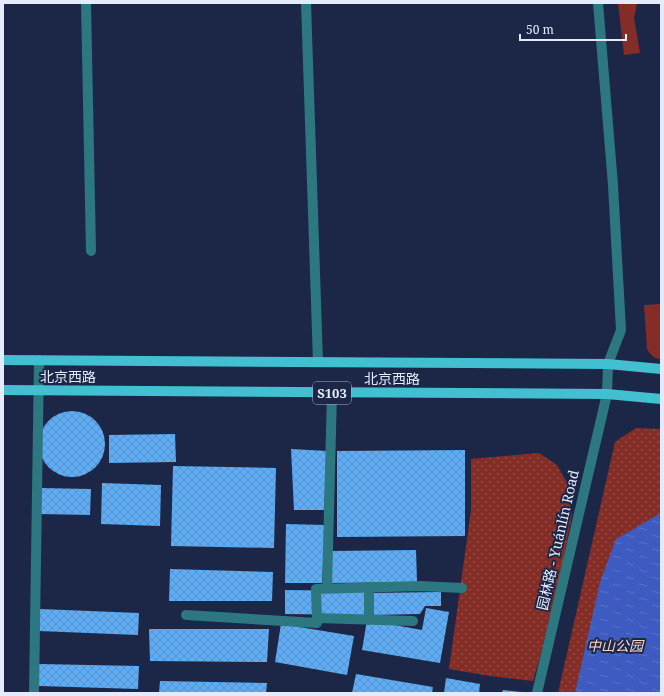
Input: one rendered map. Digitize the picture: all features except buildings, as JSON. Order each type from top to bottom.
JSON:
[{"type":"main road","name":"北京西路","points":[[3,360],[608,364],[661,368]]},
{"type":"main road","name":"北京西路","points":[[3,390],[607,394],[661,399]]},
{"type":"street","points":[[86,3],[91,251]]},
{"type":"street","points":[[306,3],[318,362]]},
{"type":"street","name":"园林路 - Yuánlín Road","points":[[537,693],[607,394],[608,364],[621,330],[613,185],[598,3]]},
{"type":"street","points":[[34,693],[39,360]]},
{"type":"street","points":[[328,588],[332,393]]},
{"type":"street","points":[[186,615],[317,623],[316,589],[420,586],[462,588]]},
{"type":"street","points":[[369,587],[369,620]]},
{"type":"street","points":[[317,618],[413,621]]},
{"type":"green space","points":[[618,3],[637,3],[634,18],[640,53],[624,55]]},
{"type":"green space","points":[[661,304],[661,359],[659,359],[654,357],[647,349],[644,305]]},
{"type":"green space","name":"中山公园","points":[[636,428],[661,429],[661,693],[558,693],[615,442]]},
{"type":"green space","points":[[539,453],[557,465],[567,483],[572,515],[560,577],[533,681],[449,669],[471,510],[471,459]]},
{"type":"water","points":[[661,513],[661,693],[575,693],[600,582],[616,539]]}]
